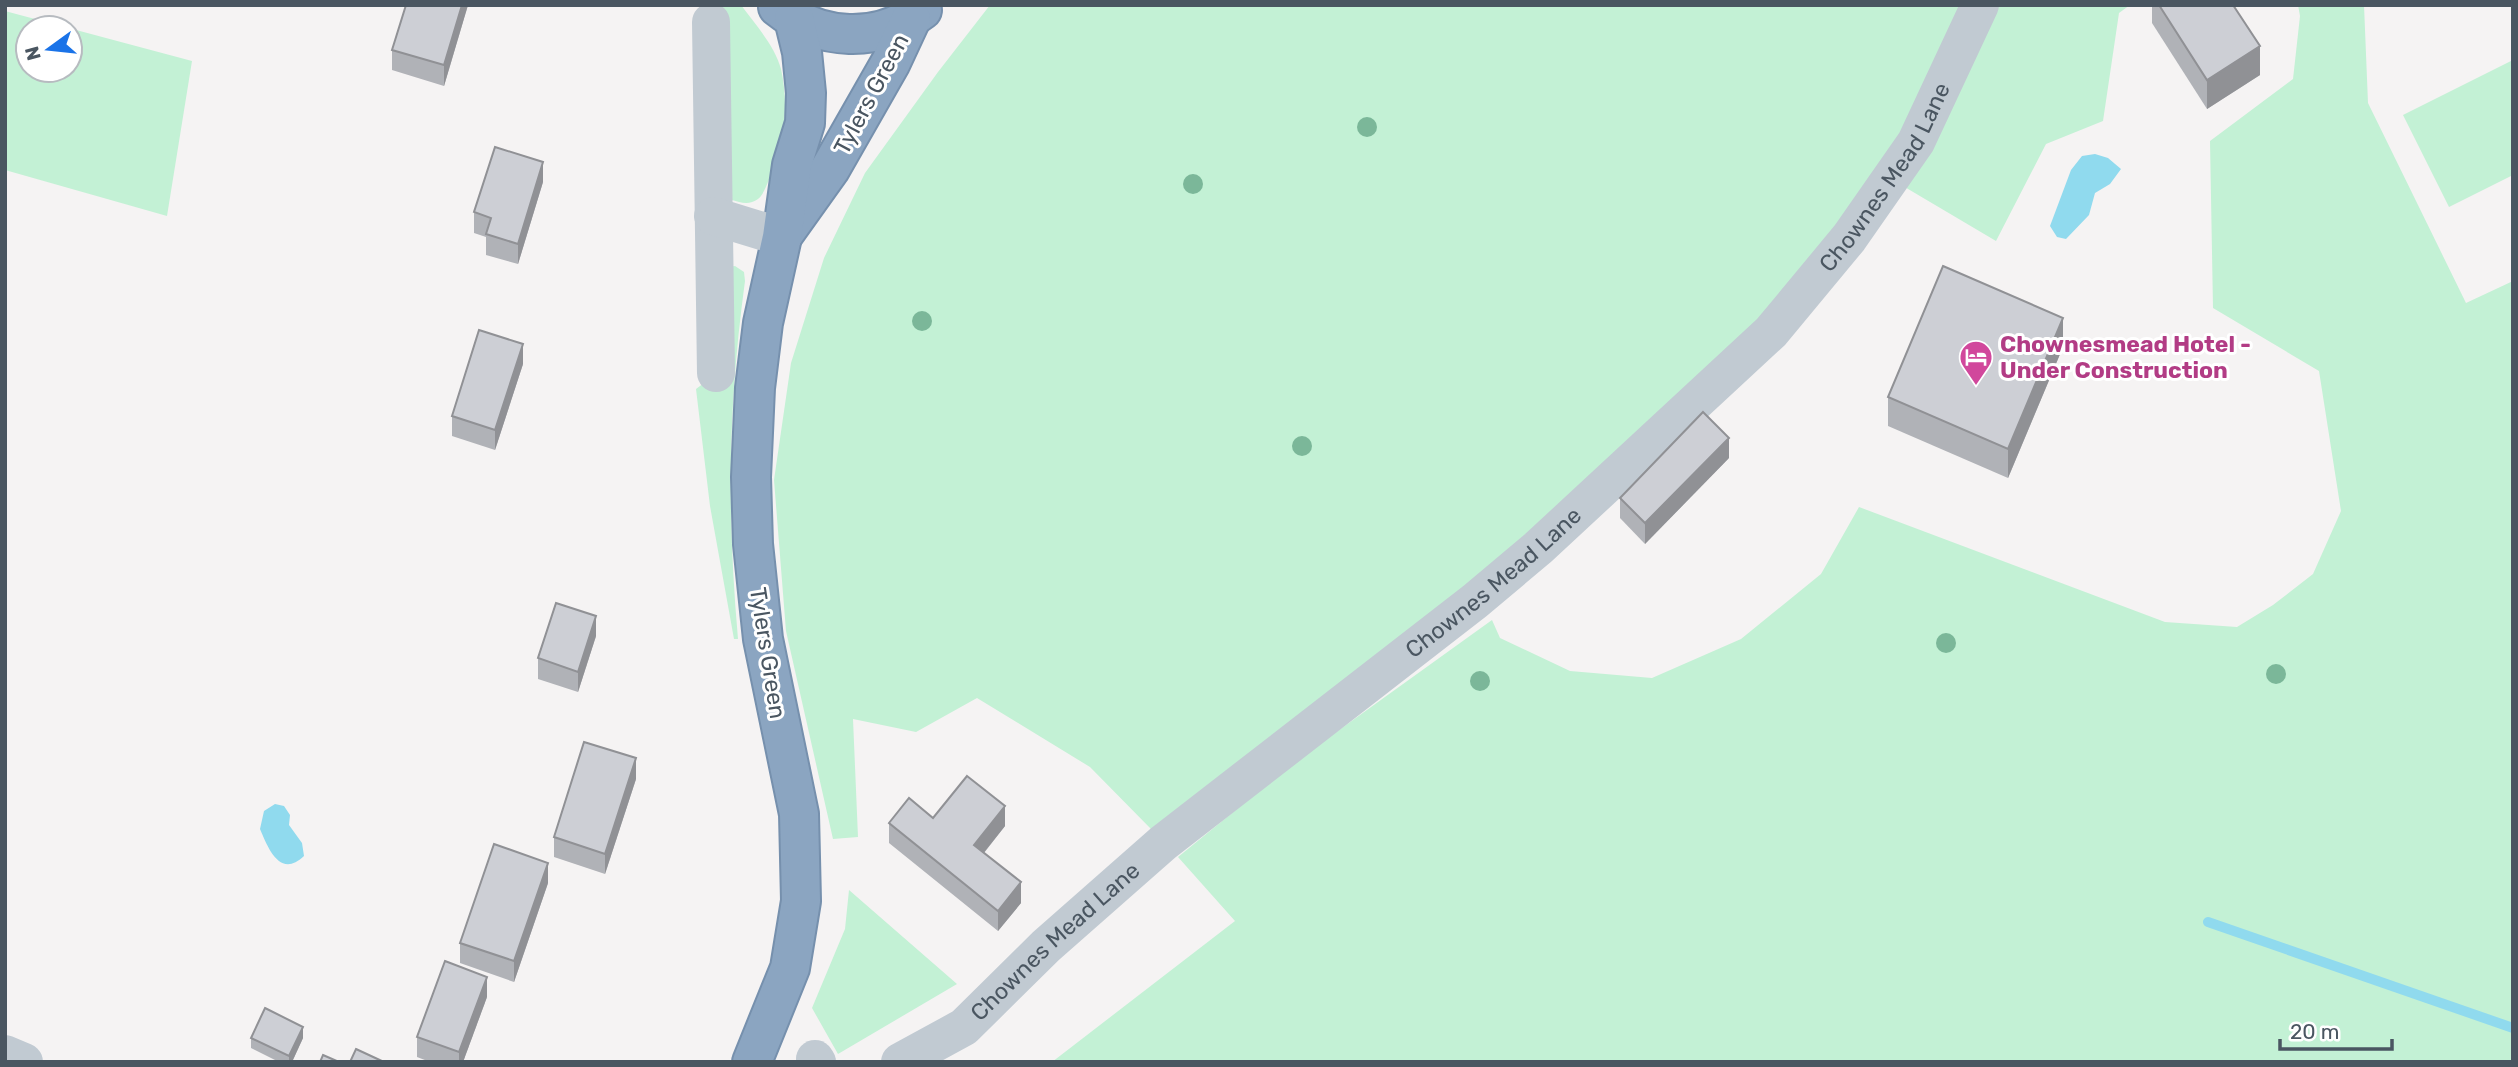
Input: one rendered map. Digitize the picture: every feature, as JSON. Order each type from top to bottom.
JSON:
[{"type":"highway","points":[[785,12],[822,31],[852,35],[883,31],[920,12]]},
{"type":"highway","name":"Tylers Green","points":[[752,1062],[790,968],[801,901],[799,814],[766,664],[753,544],[751,477],[755,388],[763,323],[782,237],[792,165],[804,123],[805,79],[802,52],[785,12]]},
{"type":"highway","name":"Tylers Green","points":[[782,237],[830,169],[920,12]]},
{"type":"street","name":"Chownes Mead Lane","points":[[900,1062],[964,1027],[1046,946],[1163,843],[1475,601],[1538,548],[1771,332],[1849,238],[1916,142],[1980,5]]},
{"type":"street","points":[[711,22],[716,373]]},
{"type":"street","points":[[712,216],[782,237]]},
{"type":"street","points":[[5,1054],[24,1062]]},
{"type":"green space","points":[[721,5],[741,5],[774,52],[783,83],[785,103],[781,140],[762,194],[749,203],[732,200]]},
{"type":"green space","points":[[990,5],[2130,5],[2119,13],[2103,121],[2046,144],[1996,241],[1903,186],[1526,534],[1464,587],[1151,829],[1090,767],[977,698],[916,732],[853,719],[858,837],[833,839],[786,631],[774,480],[791,363],[824,258],[865,173]]},
{"type":"green space","points":[[2298,5],[2364,5],[2368,103],[2466,303],[2513,281],[2513,1062],[1052,1062],[1235,921],[1178,857],[1296,761],[1492,620],[1500,638],[1570,671],[1652,678],[1741,639],[1821,574],[1859,507],[2165,622],[2237,627],[2273,605],[2313,574],[2341,511],[2319,371],[2213,308],[2210,141],[2293,79],[2300,16]]},
{"type":"green space","points":[[5,11],[16,14],[14,14],[14,84],[84,84],[84,32],[192,61],[167,216],[5,170]]},
{"type":"green space","points":[[2513,60],[2513,175],[2449,207],[2403,115]]},
{"type":"green space","points":[[735,266],[744,272],[745,281],[735,372],[731,460],[732,548],[738,639],[734,639],[710,506],[696,389],[708,380],[728,267]]},
{"type":"green space","points":[[849,890],[957,984],[838,1054],[812,1008],[845,929]]},
{"type":"water","points":[[2095,154],[2108,158],[2121,169],[2110,184],[2095,193],[2089,215],[2066,239],[2057,237],[2050,226],[2071,170],[2082,156]]},
{"type":"water","points":[[275,804],[284,806],[290,815],[289,825],[302,843],[304,856],[296,862],[282,863],[276,858],[260,829],[264,811]]},
{"type":"building","points":[[406,5],[462,5],[444,65],[392,50]]},
{"type":"building","points":[[2159,5],[2233,5],[2260,46],[2207,80]]},
{"type":"building","points":[[495,147],[543,162],[518,244],[486,234],[491,218],[474,212]]},
{"type":"building","name":"Chownesmead Hotel - Under Construction","points":[[1943,266],[2063,318],[2008,449],[1888,397]]},
{"type":"building","points":[[479,330],[523,344],[495,430],[452,416]]},
{"type":"building","points":[[1703,412],[1729,438],[1645,523],[1620,498]]},
{"type":"building","points":[[556,603],[596,616],[578,672],[538,658]]},
{"type":"building","points":[[584,742],[636,758],[605,854],[554,837]]},
{"type":"building","points":[[967,776],[1005,806],[974,845],[1021,882],[998,911],[889,823],[909,798],[933,818]]},
{"type":"building","points":[[494,844],[548,863],[514,961],[460,943]]},
{"type":"building","points":[[445,961],[487,977],[459,1052],[417,1037]]},
{"type":"building","points":[[265,1008],[303,1027],[289,1056],[251,1038]]},
{"type":"building","points":[[356,1049],[384,1062],[350,1062]]},
{"type":"building","points":[[323,1055],[339,1062],[320,1062]]},
{"type":"waterway","points":[[2208,922],[2513,1028]]},
{"type":"place","name":"Chownesmead Hotel - Under Construction","points":[[1976,387]]}]
